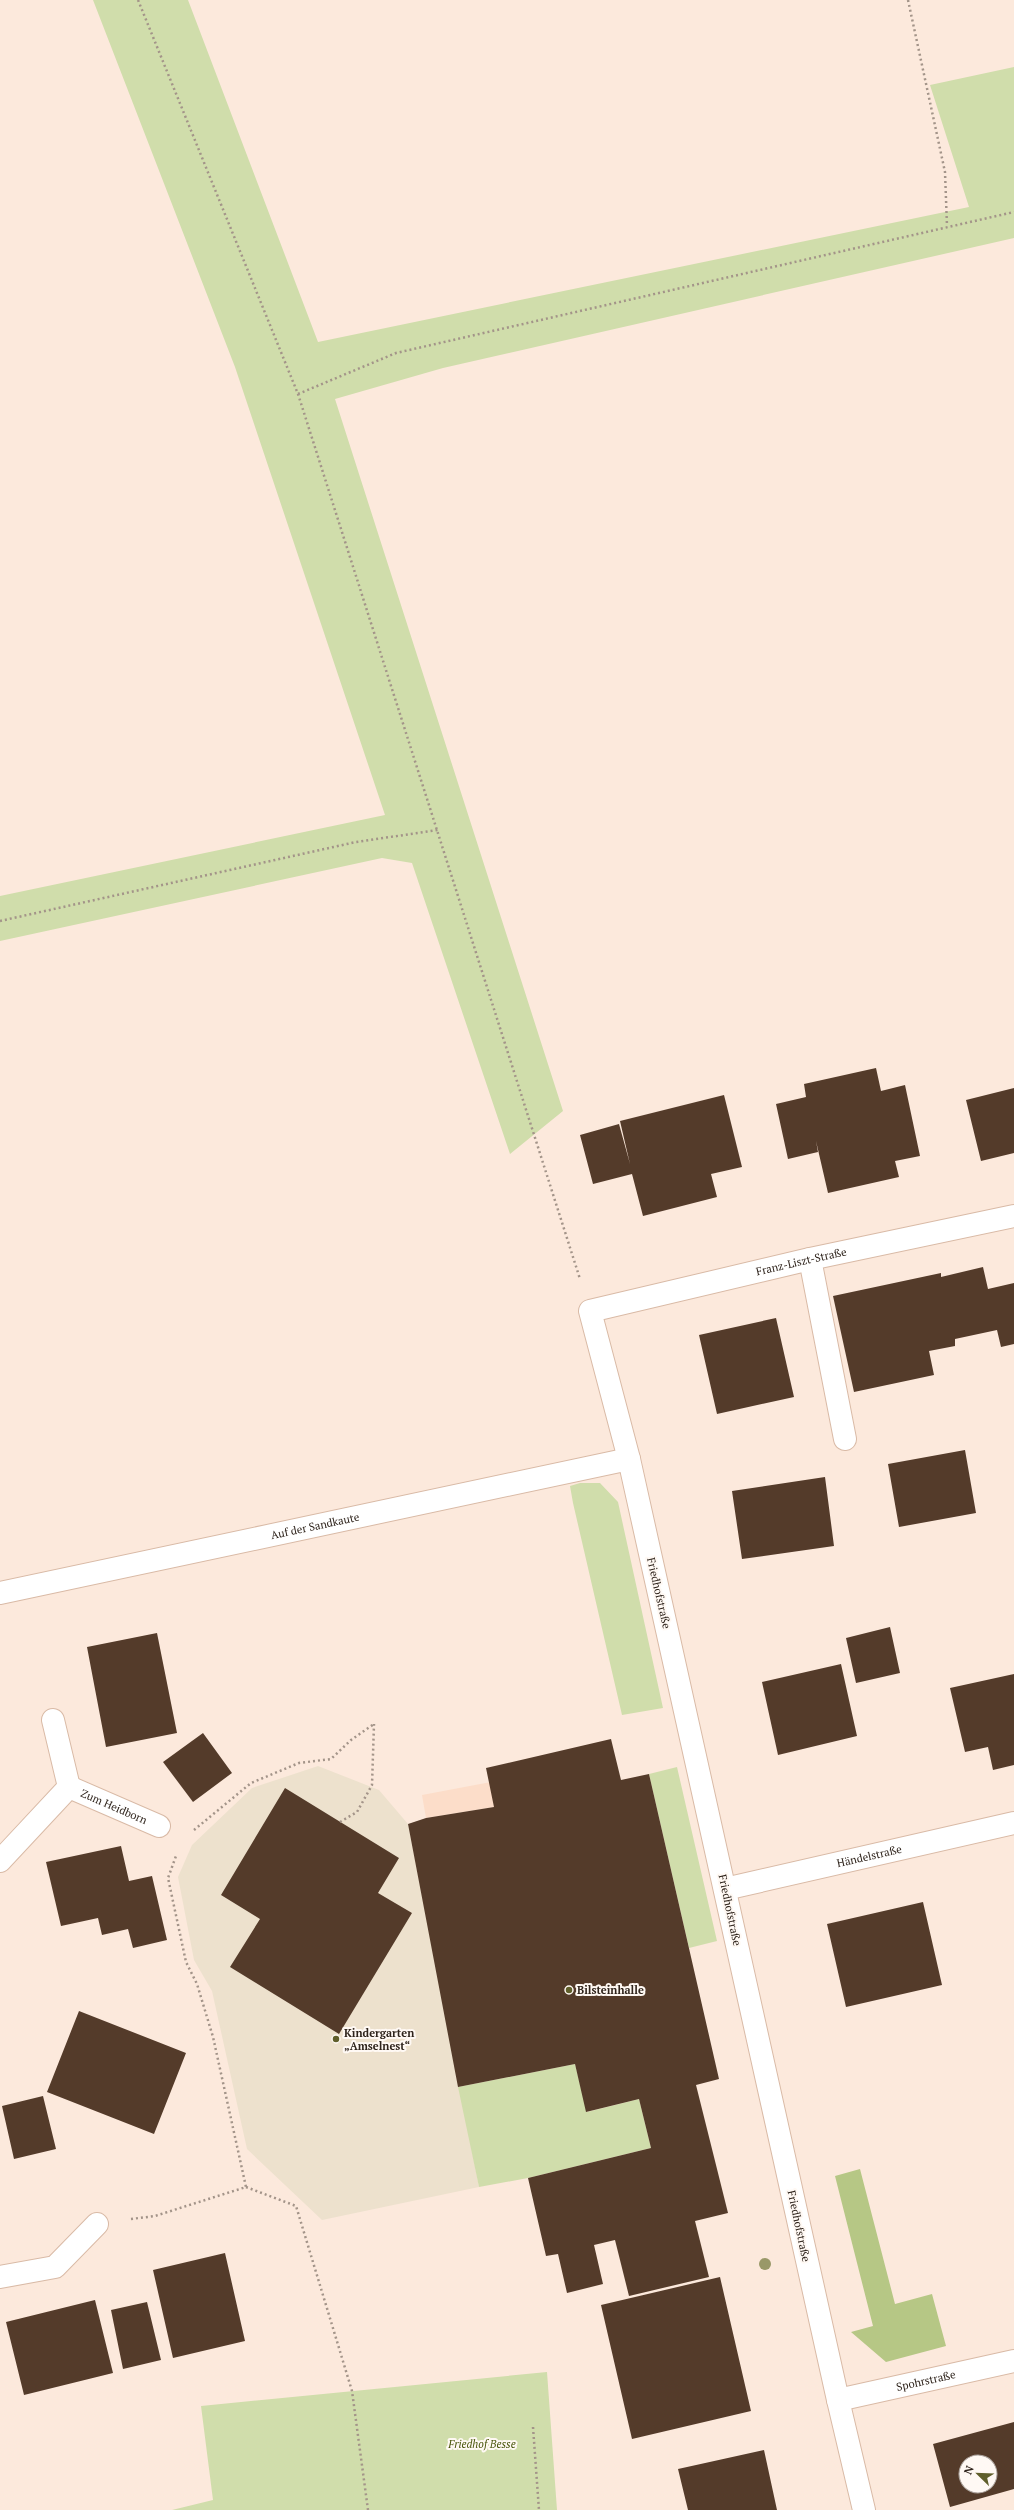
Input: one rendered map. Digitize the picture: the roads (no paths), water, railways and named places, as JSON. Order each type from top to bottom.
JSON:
[{"type":"street","name":"Franz-Liszt-Straße","points":[[590,1311],[810,1259],[1014,1216]]},
{"type":"street","points":[[810,1259],[845,1439]]},
{"type":"street","name":"Friedhofstraße","points":[[590,1311],[629,1459],[838,2400],[864,2510]]},
{"type":"street","name":"Auf der Sandkaute","points":[[0,1593],[629,1459]]},
{"type":"street","name":"Zum Heidborn","points":[[53,1720],[69,1787]]},
{"type":"street","name":"Zum Heidborn","points":[[69,1787],[159,1826]]},
{"type":"street","name":"Zum Heidborn","points":[[0,1861],[69,1787]]},
{"type":"street","name":"Händelstraße","points":[[725,1889],[1014,1823]]},
{"type":"street","points":[[0,2277],[55,2267],[97,2224]]},
{"type":"street","name":"Spohrstraße","points":[[838,2400],[1014,2361]]},
{"type":"place","name":"Bilsteinhalle","points":[[569,1990]]},
{"type":"place","name":"Kindergarten „Amselnest“","points":[[336,2039]]},
{"type":"park label","name":"Friedhof Besse","points":[[482,2444]]}]
